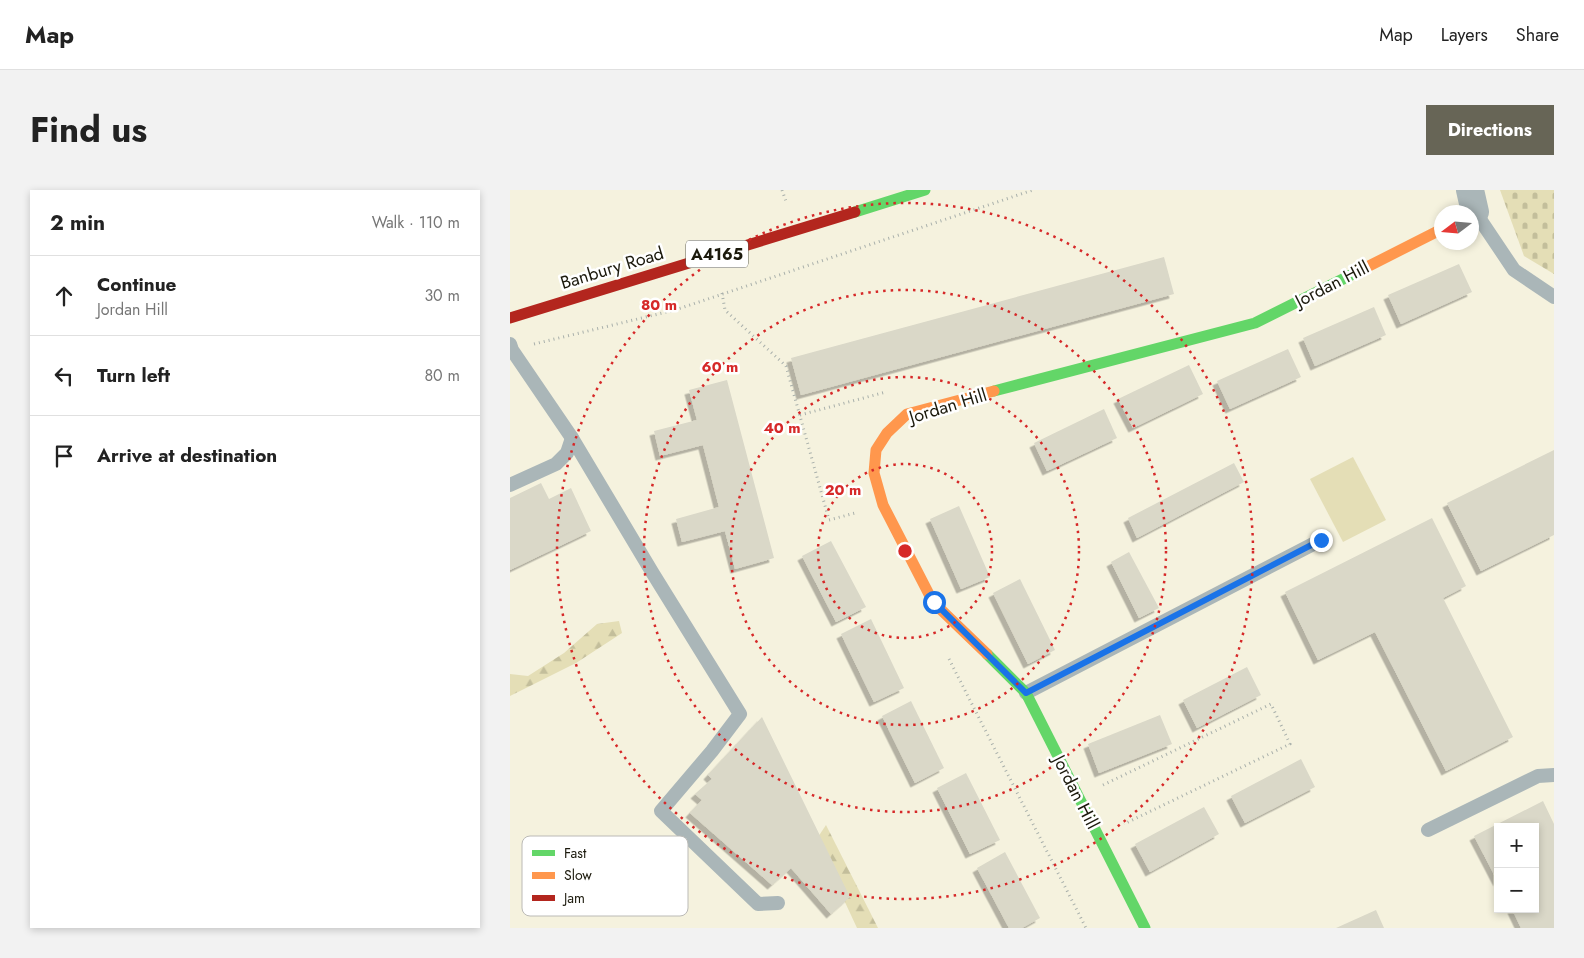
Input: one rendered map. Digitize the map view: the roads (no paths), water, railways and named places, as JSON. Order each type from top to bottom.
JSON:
[{"type":"street","name":"Banbury Road","points":[[510,318],[925,190]]},
{"type":"street","name":"Jordan Hill","points":[[1144,928],[1026,693],[934,602],[883,505],[874,473],[876,450],[887,433],[907,414],[1255,323],[1434,233]]},
{"type":"lane","points":[[1479,216],[1514,270],[1554,297]]},
{"type":"lane","points":[[511,347],[572,438],[740,714],[712,751],[661,811],[687,836]]},
{"type":"lane","points":[[510,485],[556,464],[567,453],[572,438]]},
{"type":"lane","points":[[1026,693],[1321,540]]},
{"type":"lane","points":[[1428,830],[1538,776],[1554,775]]},
{"type":"lane","points":[[688,837],[758,904],[778,903]]}]
